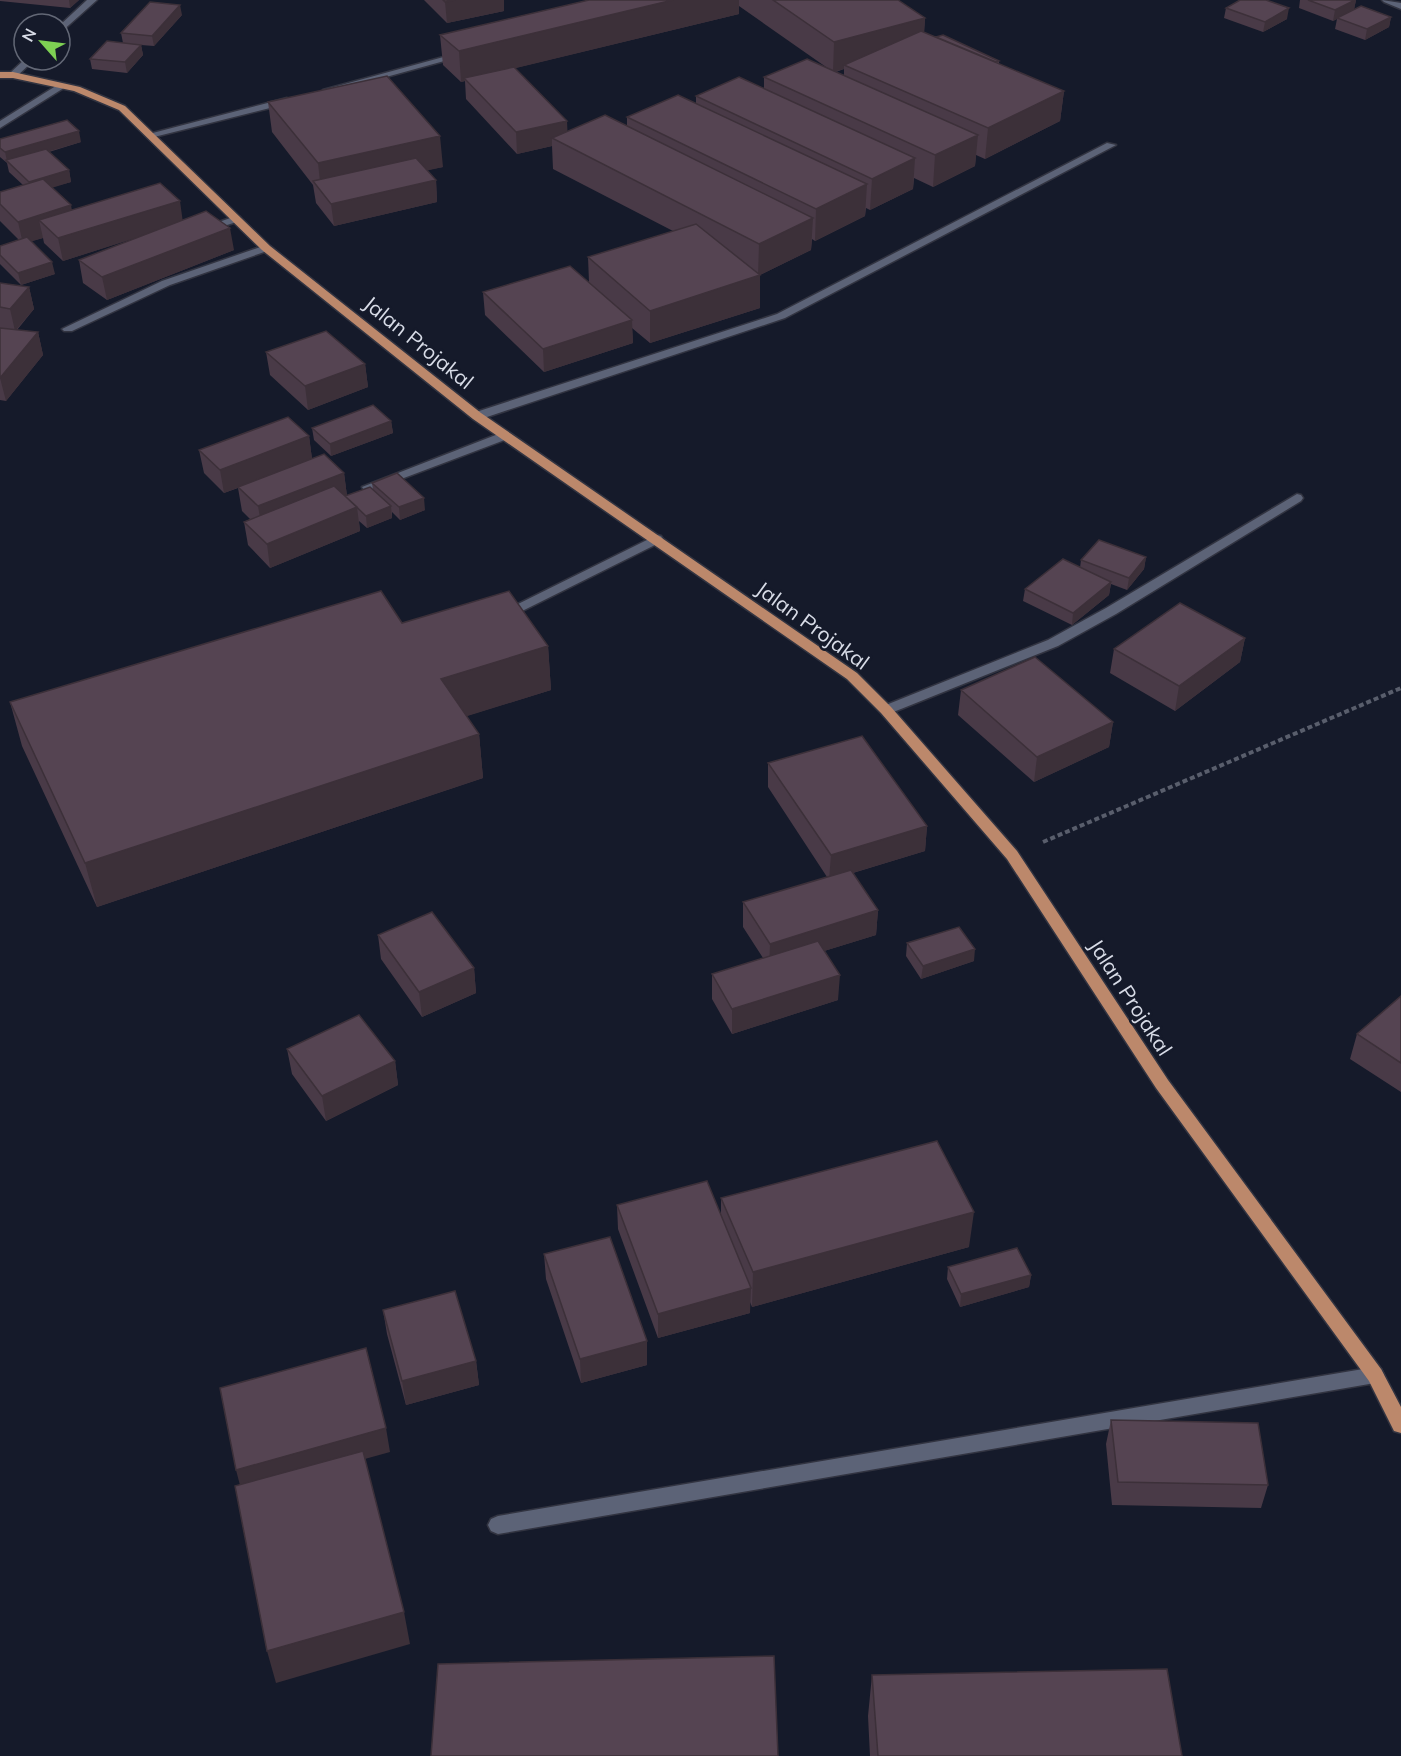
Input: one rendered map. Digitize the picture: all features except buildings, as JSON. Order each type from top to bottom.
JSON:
[{"type":"main road","name":"Jalan Projakal","points":[[7,75],[77,89],[122,108],[266,248],[477,416],[852,676],[886,710],[1012,855],[1162,1084],[1375,1375],[1401,1425]]},
{"type":"street","points":[[72,19],[92,0]]},
{"type":"street","points":[[1386,0],[1401,6]]},
{"type":"street","points":[[314,94],[471,52]]},
{"type":"street","points":[[0,125],[62,86]]},
{"type":"street","points":[[150,135],[293,99]]},
{"type":"street","points":[[477,416],[781,316],[1112,144]]},
{"type":"street","points":[[192,233],[236,219]]},
{"type":"street","points":[[68,329],[166,283],[266,248]]},
{"type":"street","points":[[368,486],[506,435]]},
{"type":"street","points":[[886,710],[1053,643],[1111,611],[1297,498]]},
{"type":"street","points":[[490,621],[657,539]]},
{"type":"street","points":[[498,1526],[1375,1375]]},
{"type":"path","points":[[1012,855],[1401,688]]}]
